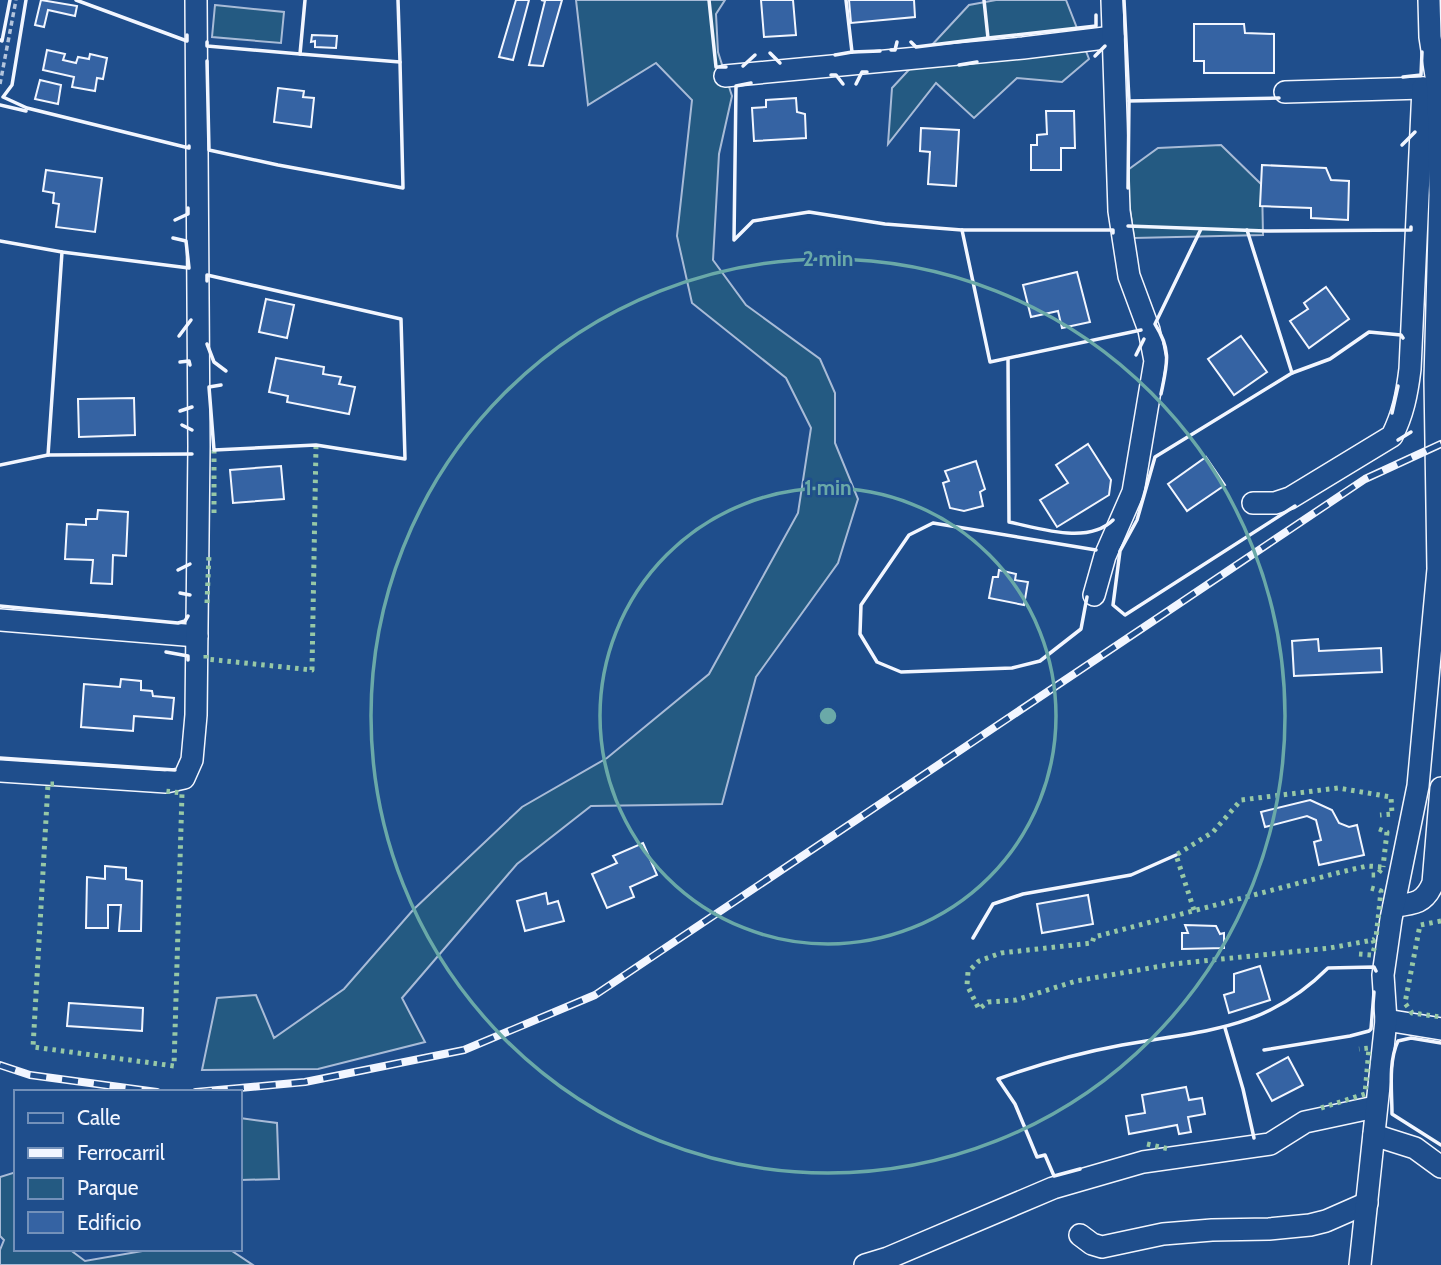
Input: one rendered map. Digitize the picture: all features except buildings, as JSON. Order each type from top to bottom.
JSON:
[{"type":"street","points":[[0,771],[166,782],[184,778],[192,760],[197,635],[199,446],[196,0]]},
{"type":"street","points":[[1094,595],[1105,556],[1133,492],[1155,361],[1149,330],[1129,276],[1122,237],[1112,0]]},
{"type":"street","points":[[1360,1265],[1386,1020],[1383,975],[1418,786],[1438,569],[1435,379],[1440,195],[1431,89],[1429,0]]},
{"type":"street","points":[[725,76],[1113,37]]},
{"type":"street","points":[[1285,92],[1431,89]]},
{"type":"street","points":[[1253,503],[1275,503],[1290,498],[1392,436],[1399,422],[1406,405],[1410,369],[1431,89]]},
{"type":"street","points":[[0,620],[197,635]]},
{"type":"street","points":[[1394,906],[1411,904],[1429,894],[1433,883],[1441,788]]},
{"type":"street","points":[[1386,1020],[1441,1029]]},
{"type":"street","points":[[865,1265],[1053,1188],[1159,1159],[1269,1144],[1305,1122],[1375,1107]]},
{"type":"street","points":[[1374,1135],[1415,1148],[1441,1167]]},
{"type":"street","points":[[1080,1235],[1092,1244],[1102,1247],[1186,1231],[1293,1228],[1325,1221],[1367,1203]]},
{"type":"path","points":[[0,84],[16,0]]},
{"type":"green space","points":[[576,0],[725,0],[716,14],[718,52],[732,96],[719,154],[713,260],[746,305],[820,359],[835,393],[835,443],[858,499],[838,563],[756,677],[722,804],[591,806],[517,864],[402,998],[425,1042],[318,1069],[202,1070],[217,998],[256,995],[274,1038],[344,989],[413,910],[522,807],[607,758],[709,674],[798,513],[811,428],[786,378],[692,303],[677,236],[692,100],[656,63],[588,105]]},
{"type":"green space","points":[[996,0],[1066,0],[1089,59],[1062,82],[1017,78],[974,118],[936,83],[888,144],[892,88],[969,5]]},
{"type":"green space","points":[[215,5],[284,12],[281,43],[212,37]]},
{"type":"green space","points":[[1221,145],[1262,185],[1263,235],[1134,238],[1125,172],[1158,148]]},
{"type":"green space","points":[[242,1118],[277,1123],[279,1179],[242,1180]]},
{"type":"green space","points":[[14,1173],[14,1251],[72,1251],[85,1261],[142,1251],[232,1251],[253,1265],[0,1265],[0,1250],[4,1240],[0,1236],[0,1177]]},
{"type":"railway","points":[[218,1090],[305,1082],[464,1050],[595,995],[1365,479],[1441,444]]},
{"type":"railway","points":[[0,1065],[30,1075],[142,1090]]},
{"type":"hedge","points":[[206,655],[206,659],[312,670],[316,445]]},
{"type":"hedge","points":[[214,450],[214,516]]},
{"type":"hedge","points":[[207,603],[209,554]]},
{"type":"hedge","points":[[54,784],[48,784],[33,1047],[174,1066],[182,793],[165,791]]},
{"type":"hedge","points":[[1194,910],[1176,855],[1213,832],[1241,800],[1338,788],[1391,797],[1392,814],[1380,815]]},
{"type":"hedge","points":[[1379,829],[1387,832],[1383,867]]},
{"type":"hedge","points":[[1359,954],[1372,955],[1375,946],[1373,940],[1330,948],[1173,964],[1076,981],[1016,1000],[988,1002],[979,1009],[967,985],[968,972],[979,961],[1001,953],[1092,943],[1094,937],[1341,872],[1367,866],[1383,867],[1377,875],[1371,875]]},
{"type":"hedge","points":[[1371,888],[1381,891],[1376,938],[1373,940]]},
{"type":"hedge","points":[[1441,921],[1420,925],[1405,1003],[1412,1013],[1441,1017]]},
{"type":"hedge","points":[[1321,1108],[1365,1094],[1369,1048],[1359,1049]]},
{"type":"hedge","points":[[1147,1144],[1169,1149]]},
{"type":"wall","points":[[0,40],[2,41],[10,0]]},
{"type":"wall","points":[[26,0],[12,85],[3,97],[27,108],[189,146]]},
{"type":"wall","points":[[76,0],[187,41],[187,35]]},
{"type":"wall","points":[[305,0],[300,54],[400,62],[398,0]]},
{"type":"wall","points":[[709,0],[716,67],[726,67]]},
{"type":"wall","points":[[846,0],[852,52],[880,51]]},
{"type":"wall","points":[[911,42],[916,47],[988,38],[984,0]]},
{"type":"wall","points":[[1124,0],[1129,101],[1279,98]]},
{"type":"wall","points":[[988,38],[1096,26],[1096,15]]},
{"type":"wall","points":[[207,42],[207,46],[300,54]]},
{"type":"wall","points":[[891,50],[895,50],[897,42]]},
{"type":"wall","points":[[1095,56],[1105,46]]},
{"type":"wall","points":[[835,55],[852,52]]},
{"type":"wall","points":[[1403,77],[1421,75],[1422,52]]},
{"type":"wall","points":[[770,53],[780,63]]},
{"type":"wall","points":[[743,66],[755,55]]},
{"type":"wall","points":[[207,61],[209,150],[403,188],[400,62]]},
{"type":"wall","points":[[959,65],[977,62]]},
{"type":"wall","points":[[856,84],[862,72],[867,72]]},
{"type":"wall","points":[[831,75],[836,75],[843,84]]},
{"type":"wall","points":[[751,83],[736,86],[734,240],[753,221],[809,212],[885,224],[962,230],[1113,230],[1113,233]]},
{"type":"wall","points":[[1128,188],[1129,101]]},
{"type":"wall","points":[[0,105],[26,111]]},
{"type":"wall","points":[[1402,145],[1415,132]]},
{"type":"wall","points":[[175,220],[188,214],[188,208]]},
{"type":"wall","points":[[1128,226],[1266,231],[1411,230],[1411,227]]},
{"type":"wall","points":[[1161,394],[1167,358],[1164,342],[1155,324],[1201,229]]},
{"type":"wall","points":[[962,230],[990,362],[1141,330]]},
{"type":"wall","points":[[1247,230],[1292,373]]},
{"type":"wall","points":[[0,241],[62,252],[189,268],[186,241],[173,238]]},
{"type":"wall","points":[[62,252],[48,455],[192,454]]},
{"type":"wall","points":[[207,281],[207,275],[401,319],[405,459],[316,445],[214,450],[209,387],[221,385]]},
{"type":"wall","points":[[179,336],[191,320]]},
{"type":"wall","points":[[1295,506],[1125,615],[1113,605],[1120,551],[1137,520],[1155,457],[1292,373],[1330,359],[1369,332],[1401,335],[1403,338]]},
{"type":"wall","points":[[1136,355],[1144,339]]},
{"type":"wall","points":[[207,344],[214,362],[226,371]]},
{"type":"wall","points":[[1008,359],[1009,522],[1048,531],[1077,533],[1103,528],[1113,520]]},
{"type":"wall","points":[[180,362],[189,361],[190,365]]},
{"type":"wall","points":[[1392,413],[1398,386]]},
{"type":"wall","points":[[180,411],[192,407]]},
{"type":"wall","points":[[182,425],[192,430]]},
{"type":"wall","points":[[1398,440],[1411,432]]},
{"type":"wall","points":[[0,465],[48,455]]},
{"type":"wall","points":[[1087,597],[1081,629],[1040,661],[1012,668],[901,672],[877,662],[860,634],[861,605],[909,535],[933,523],[1096,550]]},
{"type":"wall","points":[[178,570],[190,564]]},
{"type":"wall","points":[[180,593],[190,595]]},
{"type":"wall","points":[[0,606],[178,623],[185,621],[188,616]]},
{"type":"wall","points":[[166,652],[188,656],[188,660]]},
{"type":"wall","points":[[0,758],[175,770]]},
{"type":"wall","points":[[973,938],[993,904],[1023,894],[1131,875],[1176,855]]},
{"type":"wall","points":[[1080,1169],[1054,1176],[1045,1155],[1037,1157],[1015,1104],[998,1079],[1090,1052],[1207,1031],[1257,1016],[1304,989],[1328,968],[1374,967],[1376,971]]},
{"type":"wall","points":[[1264,1050],[1369,1031],[1374,992]]},
{"type":"wall","points":[[1225,1028],[1254,1138]]},
{"type":"wall","points":[[1441,1043],[1411,1038],[1398,1041],[1391,1077],[1392,1114],[1441,1145]]}]
